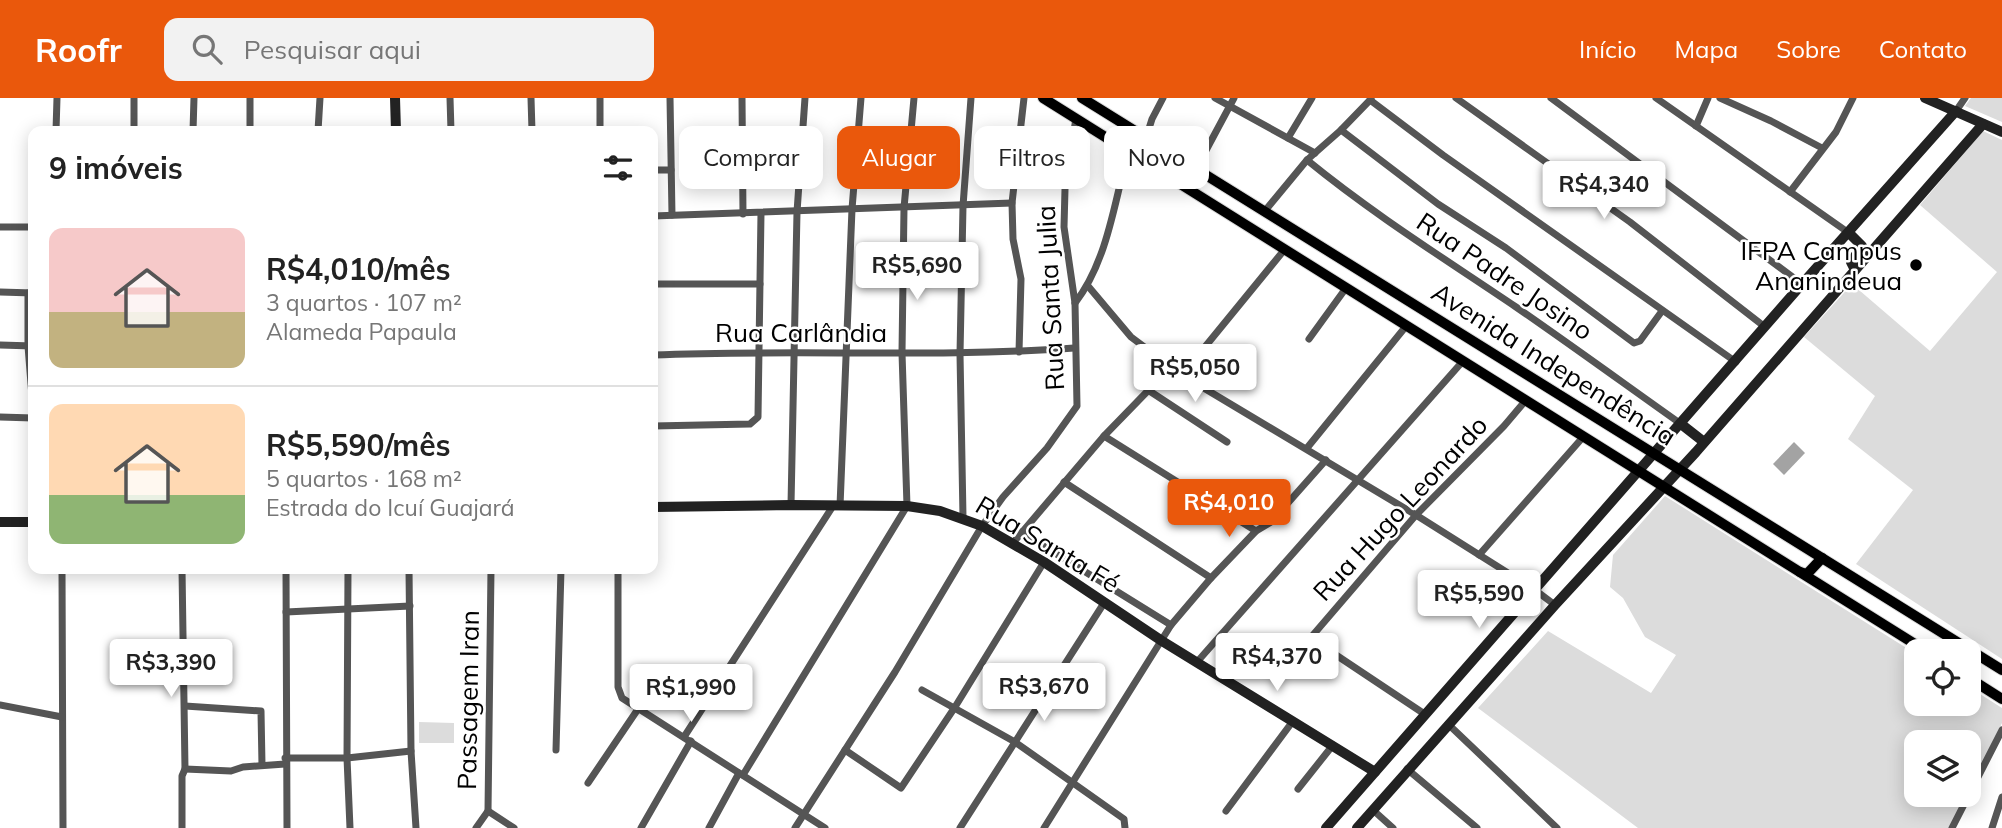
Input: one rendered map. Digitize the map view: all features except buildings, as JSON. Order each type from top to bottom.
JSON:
[{"type":"main road","points":[[394,98],[396,126]]},
{"type":"main road","name":"Avenida Independência","points":[[1044,98],[1104,136]]},
{"type":"main road","name":"Avenida Independência","points":[[1082,98],[1127,126]]},
{"type":"main road","points":[[1925,98],[2002,132]]},
{"type":"main road","points":[[1326,828],[1956,111]]},
{"type":"main road","points":[[1357,828],[1407,769],[1681,468],[1983,124]]},
{"type":"main road","name":"Avenida Independência","points":[[1209,177],[1681,468],[2002,670]]},
{"type":"main road","name":"Avenida Independência","points":[[1189,189],[1907,639]]},
{"type":"main road","points":[[1849,233],[1862,246],[1851,262],[1855,270]]},
{"type":"main road","points":[[1502,385],[1516,368]]},
{"type":"main road","points":[[1681,424],[1704,442]]},
{"type":"main road","name":"Rua Santa Fé","points":[[658,507],[908,506],[964,517],[1044,562],[1104,603],[1375,772]]},
{"type":"main road","points":[[0,522],[28,522]]},
{"type":"main road","points":[[1800,572],[1811,572],[1822,558]]},
{"type":"main road","points":[[1981,686],[2002,699]]},
{"type":"street","points":[[56,126],[57,98]]},
{"type":"street","points":[[134,98],[134,126]]},
{"type":"street","points":[[193,126],[194,98]]},
{"type":"street","points":[[250,98],[250,126]]},
{"type":"street","points":[[318,126],[320,98]]},
{"type":"street","points":[[450,98],[450,126]]},
{"type":"street","points":[[531,98],[532,126]]},
{"type":"street","points":[[600,98],[600,126]]},
{"type":"street","points":[[670,98],[672,215]]},
{"type":"street","points":[[742,98],[743,214]]},
{"type":"street","points":[[790,505],[797,212],[804,98]]},
{"type":"street","points":[[641,828],[688,739],[836,506],[847,355],[855,150],[861,98]]},
{"type":"street","points":[[709,828],[830,637],[908,506],[902,353],[904,206],[914,98]]},
{"type":"street","points":[[964,517],[960,354],[963,206],[971,98]]},
{"type":"street","points":[[1019,352],[1021,279],[1013,239],[1012,203],[1024,98]]},
{"type":"street","points":[[1150,126],[1163,98]]},
{"type":"street","points":[[1215,98],[1315,153]]},
{"type":"street","points":[[1209,145],[1234,98]]},
{"type":"street","points":[[1288,138],[1311,98]]},
{"type":"street","points":[[1456,98],[1630,222],[1765,327]]},
{"type":"street","points":[[1551,98],[1802,284]]},
{"type":"street","points":[[1656,98],[1849,233]]},
{"type":"street","points":[[1696,126],[1708,98]]},
{"type":"street","points":[[1720,98],[1822,148]]},
{"type":"street","points":[[1790,192],[1836,132],[1853,98]]},
{"type":"street","points":[[1956,111],[1965,98]]},
{"type":"street","points":[[1264,212],[1307,160],[1371,99],[1414,135],[1736,362]]},
{"type":"street","name":"Rua Santa Julia","points":[[794,828],[895,672],[982,526],[1003,497],[1047,448],[1077,406],[1075,303],[1064,215],[1065,189],[1076,118]]},
{"type":"street","points":[[1341,130],[1438,204],[1506,248],[1634,343],[1640,341],[1662,311]]},
{"type":"street","name":"Rua Padre Josino","points":[[1307,160],[1404,233],[1526,314],[1681,424]]},
{"type":"street","points":[[658,170],[671,170]]},
{"type":"street","points":[[1075,303],[1088,286],[1101,253],[1118,189]]},
{"type":"street","points":[[658,216],[1012,203]]},
{"type":"street","points":[[658,426],[750,424],[758,417],[761,213]]},
{"type":"street","points":[[0,227],[28,227]]},
{"type":"street","points":[[1182,375],[1286,249]]},
{"type":"street","points":[[658,284],[760,284]]},
{"type":"street","points":[[1088,286],[1131,337],[1182,375],[1416,515],[1555,605]]},
{"type":"street","points":[[1309,339],[1346,288]]},
{"type":"street","points":[[0,292],[28,293]]},
{"type":"street","points":[[1307,448],[1407,326]]},
{"type":"street","points":[[0,345],[28,346]]},
{"type":"street","name":"Rua Carlândia","points":[[658,355],[758,351],[847,355],[960,354],[1074,348]]},
{"type":"street","points":[[1198,662],[1463,360]]},
{"type":"street","points":[[1012,544],[1104,436],[1171,367]]},
{"type":"street","points":[[1148,390],[1227,442]]},
{"type":"street","name":"Rua Hugo Leonardo","points":[[1426,715],[1318,643],[1313,635],[1416,515],[1526,400]]},
{"type":"street","points":[[0,417],[28,418]]},
{"type":"street","points":[[1104,436],[1256,531]]},
{"type":"street","points":[[1479,555],[1584,436]]},
{"type":"street","points":[[1044,828],[1171,625],[1211,578],[1256,531],[1270,522],[1326,460]]},
{"type":"street","points":[[1063,482],[1211,578]]},
{"type":"street","points":[[1021,532],[1171,625]]},
{"type":"street","points":[[845,750],[901,788],[955,707],[1044,562]]},
{"type":"street","points":[[62,574],[62,828]]},
{"type":"street","points":[[182,574],[185,769],[182,776],[182,828]]},
{"type":"street","points":[[286,574],[287,828]]},
{"type":"street","points":[[348,574],[347,758],[350,828]]},
{"type":"street","points":[[410,574],[411,751],[416,828]]},
{"type":"street","name":"Passagem Iran","points":[[476,828],[488,811],[491,574]]},
{"type":"street","points":[[556,750],[561,574]]},
{"type":"street","points":[[618,574],[618,687],[622,698],[825,828]]},
{"type":"street","points":[[960,828],[1104,603]]},
{"type":"street","points":[[286,612],[410,606]]},
{"type":"street","points":[[922,690],[1015,742],[1073,781],[1124,819],[1125,828]]},
{"type":"street","points":[[0,705],[62,717]]},
{"type":"street","points":[[185,706],[261,711],[262,765]]},
{"type":"street","points":[[588,783],[638,709]]},
{"type":"street","points":[[1226,811],[1293,721]]},
{"type":"street","points":[[1448,724],[1558,828]]},
{"type":"street","points":[[1952,828],[2002,730]]},
{"type":"street","points":[[1298,789],[1332,745]]},
{"type":"street","points":[[185,769],[231,771],[285,761],[411,751]]},
{"type":"street","points":[[1407,769],[1477,828]]},
{"type":"street","points":[[1992,828],[2002,797]]},
{"type":"street","points":[[1373,810],[1393,828]]},
{"type":"street","points":[[488,811],[514,828]]},
{"type":"shaded area","points":[[1971,98],[2002,98],[2002,122],[1965,106]]},
{"type":"shaded area","points":[[1983,131],[2002,140],[2002,659],[1981,645],[1981,639],[1971,639],[1856,564],[1913,490],[1848,439],[1875,396],[1804,337],[1852,284],[1930,351],[1997,272],[1920,205]]},
{"type":"shaded area","points":[[1794,442],[1805,453],[1784,475],[1773,464]]},
{"type":"shaded area","points":[[1665,496],[1904,646],[1904,716],[1981,716],[1981,695],[2002,708],[2002,723],[1981,766],[1981,730],[1904,730],[1904,807],[1961,807],[1950,828],[1638,828],[1478,708],[1548,631],[1651,693],[1676,655],[1645,637],[1623,598],[1610,587],[1613,555]]},
{"type":"shaded area","points":[[419,722],[454,723],[454,743],[419,743]]},
{"type":"place","name":"IFPA Campus Ananindeua","points":[[1916,265]]}]
